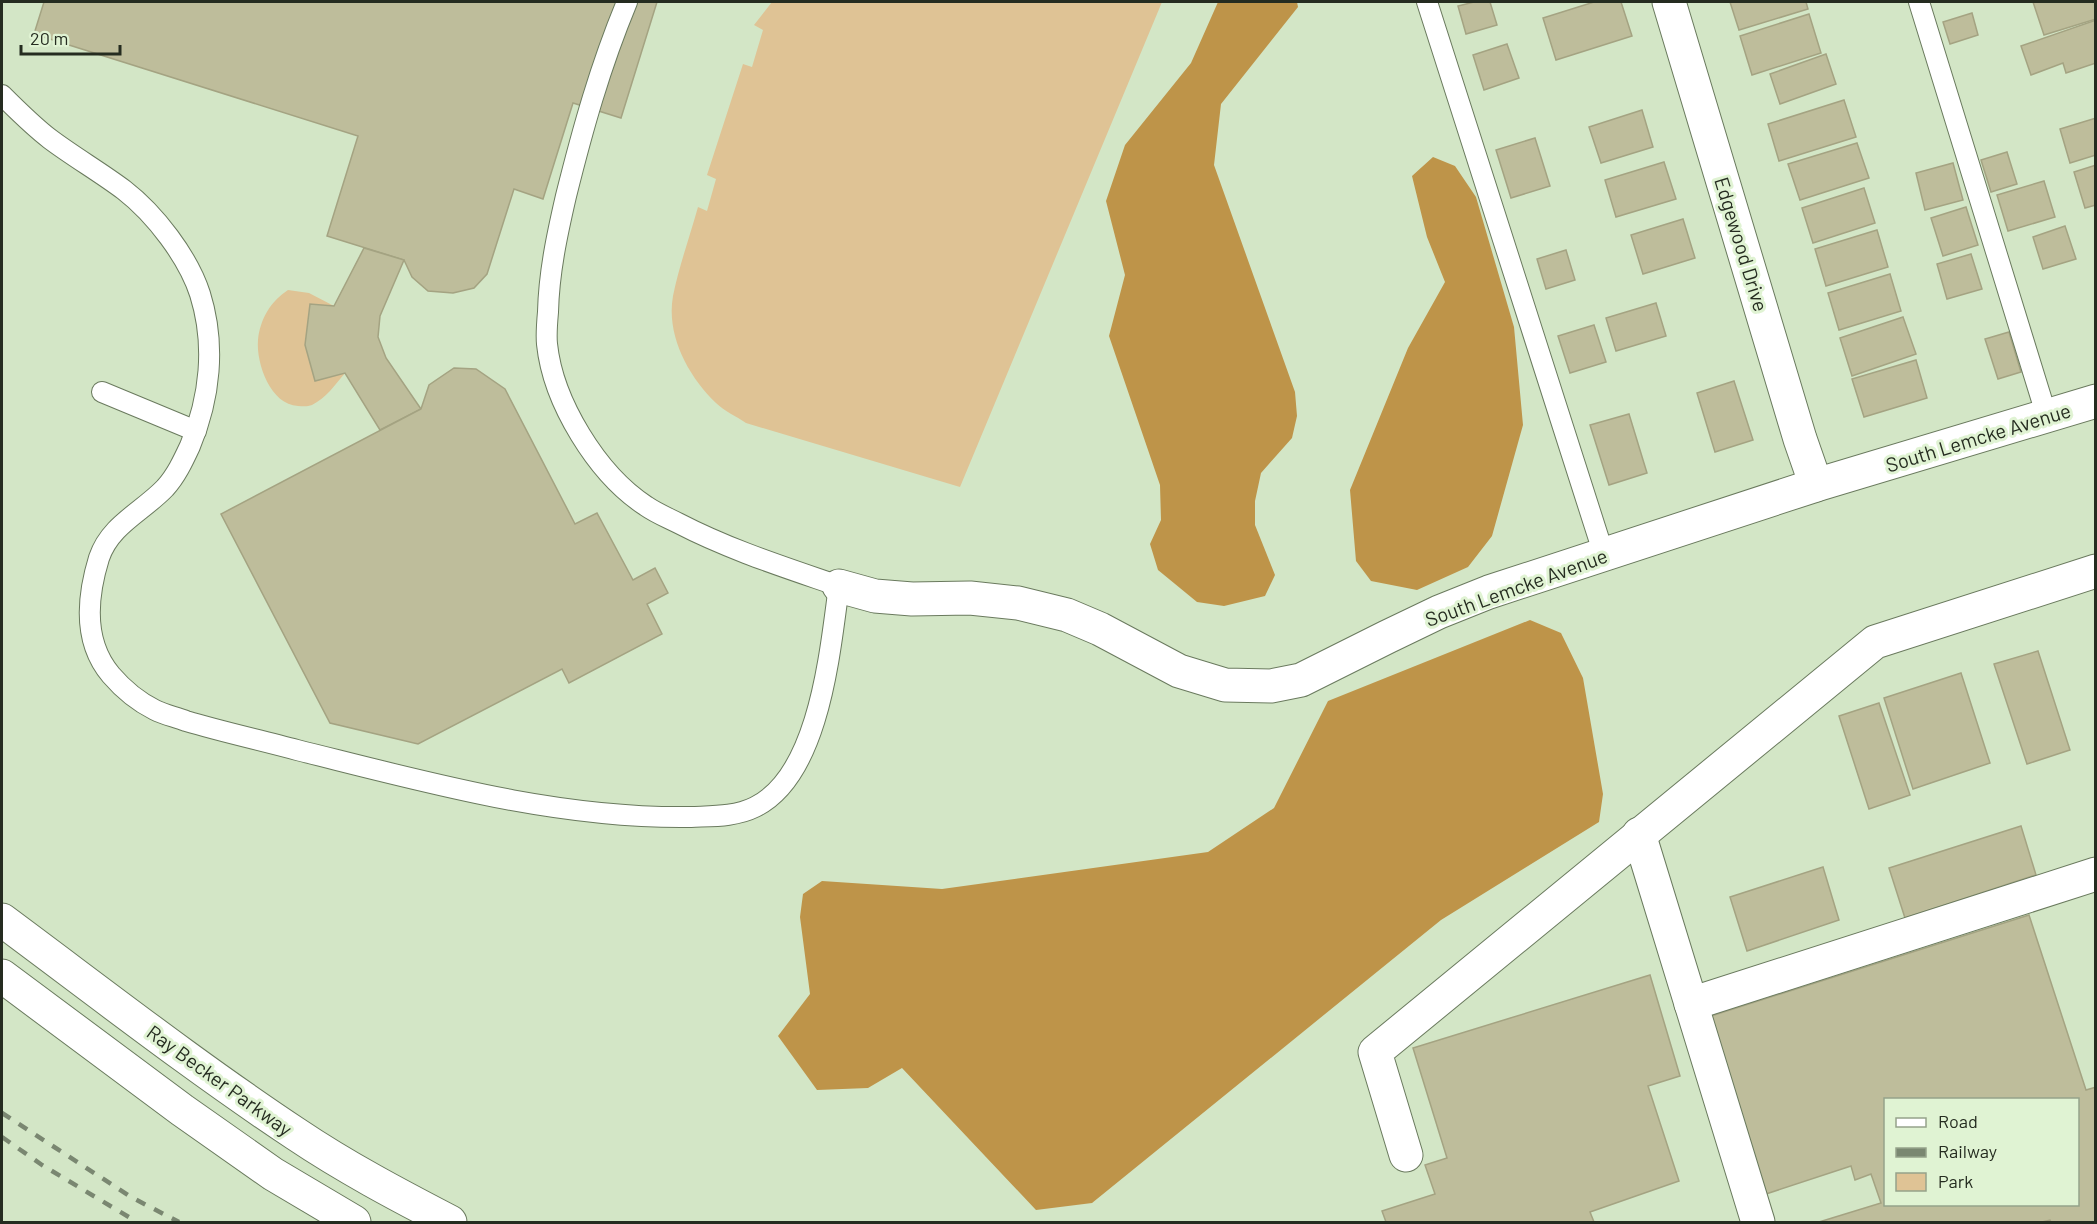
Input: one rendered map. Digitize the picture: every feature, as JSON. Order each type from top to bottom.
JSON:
[{"type":"street","name":"Edgewood Drive","points":[[1669,2],[1816,485]]},
{"type":"street","name":"South Lemcke Avenue","points":[[839,586],[875,596],[912,599],[970,598],[1028,606],[1067,615],[1179,671],[1225,685],[1271,686],[1301,680],[1418,622],[1488,592],[1816,485],[2096,401]]},
{"type":"street","points":[[1407,1155],[1375,1052],[1875,642],[2096,571]]},
{"type":"street","points":[[1639,834],[1758,1222]]},
{"type":"street","points":[[1692,1004],[2096,874]]},
{"type":"street","name":"Ray Becker Parkway","points":[[2,920],[208,1074],[297,1136],[381,1186],[450,1222]]},
{"type":"street","points":[[2,976],[182,1110],[273,1174],[354,1222]]},
{"type":"lane","points":[[2,95],[48,138],[127,192],[167,234],[182,254],[199,293],[207,328],[209,370],[204,404],[196,431],[182,463],[161,493],[116,528],[100,555],[91,595],[92,639],[97,656],[120,685],[158,712],[207,727],[427,783],[506,800],[582,812],[659,817],[724,816],[752,808],[773,796],[793,772],[807,743],[830,654],[839,586],[749,556],[701,535],[646,506],[619,483],[592,451],[571,420],[558,393],[547,342],[549,283],[555,245],[584,123],[607,51],[627,2]]},
{"type":"lane","points":[[1427,2],[1604,555]]},
{"type":"lane","points":[[1919,2],[2047,417]]},
{"type":"lane","points":[[102,392],[196,431]]},
{"type":"green space","points":[[772,2],[1162,2],[960,487],[746,423],[719,406],[696,380],[681,354],[676,340],[672,311],[678,274],[698,207],[707,211],[716,179],[707,175],[743,64],[752,67],[763,30],[754,25]]},
{"type":"green space","points":[[288,290],[309,293],[334,306],[310,304],[305,345],[315,381],[345,373],[326,395],[308,406],[288,404],[280,399],[267,382],[258,350],[259,332],[267,311]]},
{"type":"shaded area","points":[[1218,2],[1297,2],[1298,7],[1221,104],[1214,165],[1295,392],[1297,416],[1292,438],[1261,473],[1255,501],[1255,525],[1275,575],[1265,596],[1224,606],[1197,602],[1158,570],[1150,544],[1161,520],[1160,485],[1109,336],[1125,275],[1106,201],[1125,145],[1191,63]]},
{"type":"shaded area","points":[[1433,157],[1455,166],[1476,197],[1514,327],[1523,425],[1492,536],[1468,567],[1417,590],[1371,581],[1356,561],[1350,490],[1408,348],[1445,282],[1427,237],[1412,176]]},
{"type":"shaded area","points":[[1530,620],[1561,633],[1583,678],[1603,794],[1599,822],[1441,920],[1092,1203],[1036,1210],[902,1068],[868,1088],[817,1090],[778,1036],[810,994],[800,917],[803,894],[822,881],[942,889],[1208,852],[1274,808],[1328,701]]},
{"type":"building","points":[[44,2],[657,2],[621,118],[573,103],[543,199],[514,189],[487,274],[474,288],[453,293],[428,291],[412,277],[404,260],[327,236],[358,136],[34,34]]},
{"type":"building","points":[[1474,2],[1490,2],[1497,25],[1466,34],[1458,6]]},
{"type":"building","points":[[1594,2],[1621,2],[1632,36],[1556,60],[1543,18]]},
{"type":"building","points":[[1730,2],[1806,2],[1808,9],[1739,30]]},
{"type":"building","points":[[2033,2],[2096,2],[2096,19],[2044,35]]},
{"type":"building","points":[[1972,13],[1978,35],[1950,44],[1943,22]]},
{"type":"building","points":[[1809,14],[1821,53],[1752,75],[1740,36]]},
{"type":"building","points":[[2096,20],[2096,63],[2066,73],[2063,63],[2031,75],[2021,46]]},
{"type":"building","points":[[1507,44],[1519,78],[1484,90],[1473,55]]},
{"type":"building","points":[[1826,54],[1836,84],[1780,104],[1770,74]]},
{"type":"building","points":[[1844,100],[1856,137],[1779,161],[1768,124]]},
{"type":"building","points":[[1642,110],[1653,147],[1601,163],[1589,127]]},
{"type":"building","points":[[2096,118],[2096,155],[2070,163],[2060,129]]},
{"type":"building","points":[[1535,138],[1550,186],[1511,198],[1496,150]]},
{"type":"building","points":[[1857,143],[1869,178],[1800,200],[1788,164]]},
{"type":"building","points":[[2007,152],[2017,184],[1991,192],[1981,160]]},
{"type":"building","points":[[1664,162],[1676,199],[1616,217],[1605,180]]},
{"type":"building","points":[[1953,163],[1963,200],[1925,210],[1916,173]]},
{"type":"building","points":[[2096,165],[2096,205],[2085,208],[2074,172]]},
{"type":"building","points":[[2044,181],[2055,217],[2008,231],[1997,195]]},
{"type":"building","points":[[1864,188],[1875,223],[1813,243],[1802,208]]},
{"type":"building","points":[[1966,207],[1978,245],[1943,256],[1931,218]]},
{"type":"building","points":[[1683,219],[1695,258],[1643,274],[1631,235]]},
{"type":"building","points":[[2065,226],[2076,259],[2043,269],[2033,237]]},
{"type":"building","points":[[1877,230],[1888,267],[1826,286],[1815,249]]},
{"type":"building","points":[[364,248],[404,260],[380,316],[378,337],[386,358],[421,409],[380,430],[345,373],[315,381],[305,345],[310,304],[334,306]]},
{"type":"building","points":[[1566,250],[1575,280],[1546,289],[1537,259]]},
{"type":"building","points":[[1971,254],[1982,289],[1947,299],[1937,264]]},
{"type":"building","points":[[1890,274],[1901,311],[1839,330],[1828,293]]},
{"type":"building","points":[[1656,303],[1666,336],[1616,351],[1606,318]]},
{"type":"building","points":[[1903,317],[1916,354],[1852,376],[1840,338]]},
{"type":"building","points":[[1594,325],[1606,362],[1570,373],[1558,336]]},
{"type":"building","points":[[2009,332],[2021,372],[1998,379],[1985,339]]},
{"type":"building","points":[[1916,360],[1927,398],[1864,417],[1852,379]]},
{"type":"building","points":[[454,368],[476,369],[505,389],[575,524],[597,513],[633,580],[655,568],[668,593],[647,604],[662,634],[569,683],[562,669],[418,744],[330,723],[221,514],[421,409],[429,385]]},
{"type":"building","points":[[1734,381],[1753,440],[1715,452],[1697,393]]},
{"type":"building","points":[[1629,414],[1647,473],[1609,485],[1590,425]]},
{"type":"building","points":[[2038,651],[2070,750],[2027,764],[1994,664]]},
{"type":"building","points":[[1961,673],[1990,763],[1913,789],[1884,698]]},
{"type":"building","points":[[1879,703],[1910,795],[1869,809],[1839,716]]},
{"type":"building","points":[[2021,826],[2036,875],[1905,918],[1889,868]]},
{"type":"building","points":[[1823,867],[1839,920],[1747,951],[1730,897]]},
{"type":"building","points":[[2029,915],[2086,1090],[2096,1087],[2096,1222],[2051,1222],[2050,1220],[2042,1222],[1819,1222],[1881,1203],[1871,1174],[1855,1180],[1851,1166],[1766,1194],[1711,1016]]},
{"type":"building","points":[[1650,975],[1680,1076],[1648,1086],[1679,1181],[1590,1212],[1594,1222],[1386,1222],[1382,1211],[1435,1194],[1425,1165],[1447,1158],[1413,1048]]},
{"type":"railway","points":[[2,1113],[131,1197],[179,1222]]},
{"type":"railway","points":[[2,1137],[42,1165],[137,1222]]}]
